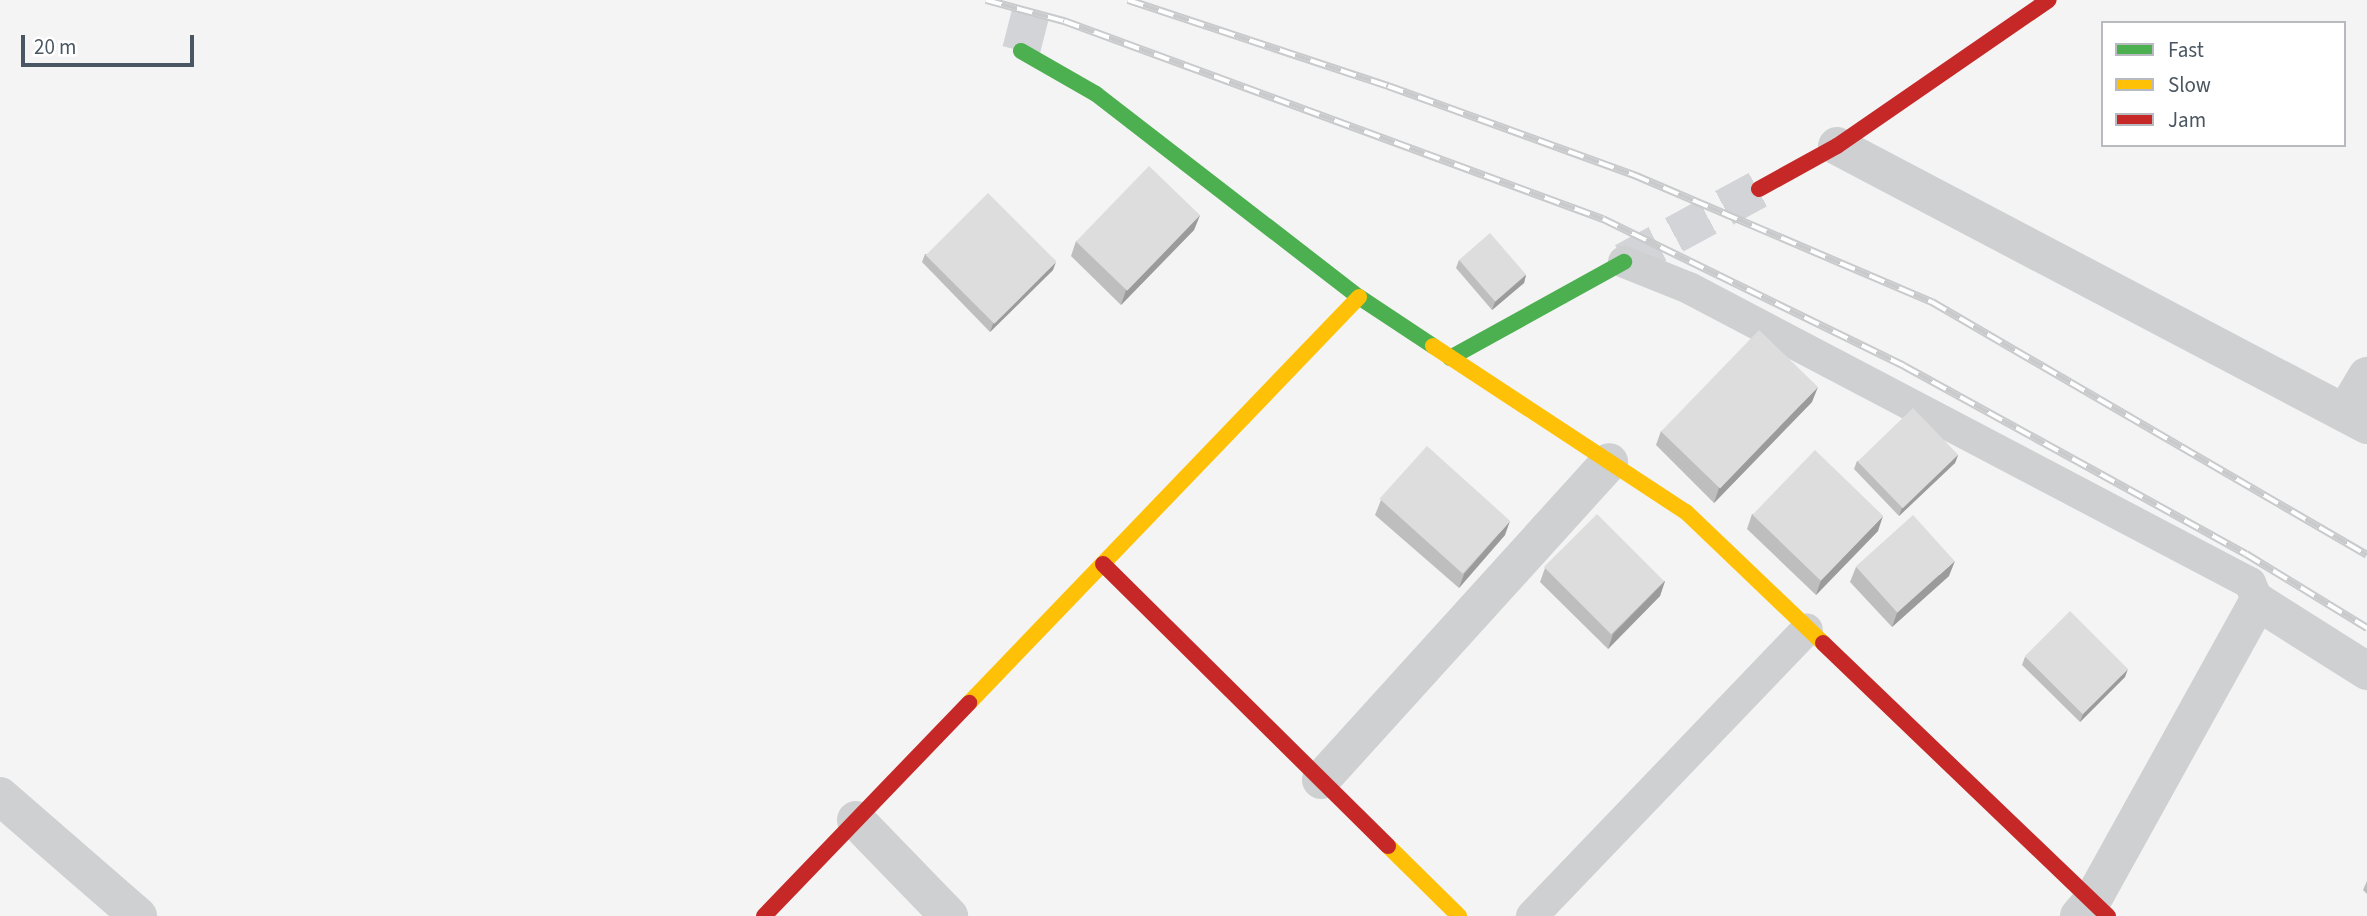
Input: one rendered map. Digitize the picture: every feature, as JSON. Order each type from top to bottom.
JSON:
[{"type":"street","points":[[1759,189],[1837,146],[2049,0]]},
{"type":"street","points":[[1021,51],[1096,94],[1359,298],[1686,512],[2093,911],[2258,602],[2367,671]]},
{"type":"street","points":[[1837,146],[2357,418],[2367,376]]},
{"type":"street","points":[[1450,358],[1624,262]]},
{"type":"street","points":[[764,916],[1359,298]]},
{"type":"street","points":[[1321,780],[1609,462]]},
{"type":"street","points":[[1103,564],[1459,916]]},
{"type":"street","points":[[0,796],[138,916]]},
{"type":"street","points":[[856,820],[949,916]]},
{"type":"lane","points":[[1624,262],[1689,288],[2250,583],[2258,602]]},
{"type":"lane","points":[[1532,916],[1807,629]]},
{"type":"building","points":[[1149,166],[1200,215],[1127,291],[1076,242]]},
{"type":"building","points":[[988,193],[1057,262],[994,324],[926,255]]},
{"type":"building","points":[[1490,233],[1526,275],[1495,301],[1459,260]]},
{"type":"building","points":[[1759,330],[1818,387],[1720,488],[1661,431]]},
{"type":"building","points":[[1913,408],[1958,455],[1903,508],[1858,461]]},
{"type":"building","points":[[1427,446],[1510,521],[1463,574],[1379,499]]},
{"type":"building","points":[[1815,450],[1883,516],[1821,581],[1752,515]]},
{"type":"building","points":[[1597,514],[1664,581],[1611,634],[1544,567]]},
{"type":"building","points":[[1913,515],[1954,561],[1897,613],[1856,567]]},
{"type":"building","points":[[2070,611],[2128,669],[2083,714],[2025,656]]},
{"type":"tunnel","points":[[1021,51],[1034,0]]},
{"type":"tunnel","points":[[1624,262],[1759,189]]},
{"type":"railway","points":[[986,0],[1064,21],[1603,219],[1904,366],[2246,554],[2367,628]]},
{"type":"railway","points":[[1128,0],[1388,86],[1634,175],[1932,302],[2367,555]]},
{"type":"traffic: fast","points":[[1021,51],[1096,94],[1359,297],[1433,346]]},
{"type":"traffic: fast","points":[[1450,358],[1624,262]]},
{"type":"traffic: slow","points":[[969,703],[1359,297]]},
{"type":"traffic: slow","points":[[1433,346],[1686,512],[1823,643]]},
{"type":"traffic: slow","points":[[1388,846],[1459,916]]},
{"type":"traffic: jam","points":[[1759,189],[1837,146],[2049,0]]},
{"type":"traffic: jam","points":[[1103,564],[1388,846]]},
{"type":"traffic: jam","points":[[1823,643],[2108,916]]},
{"type":"traffic: jam","points":[[764,916],[969,703]]}]
